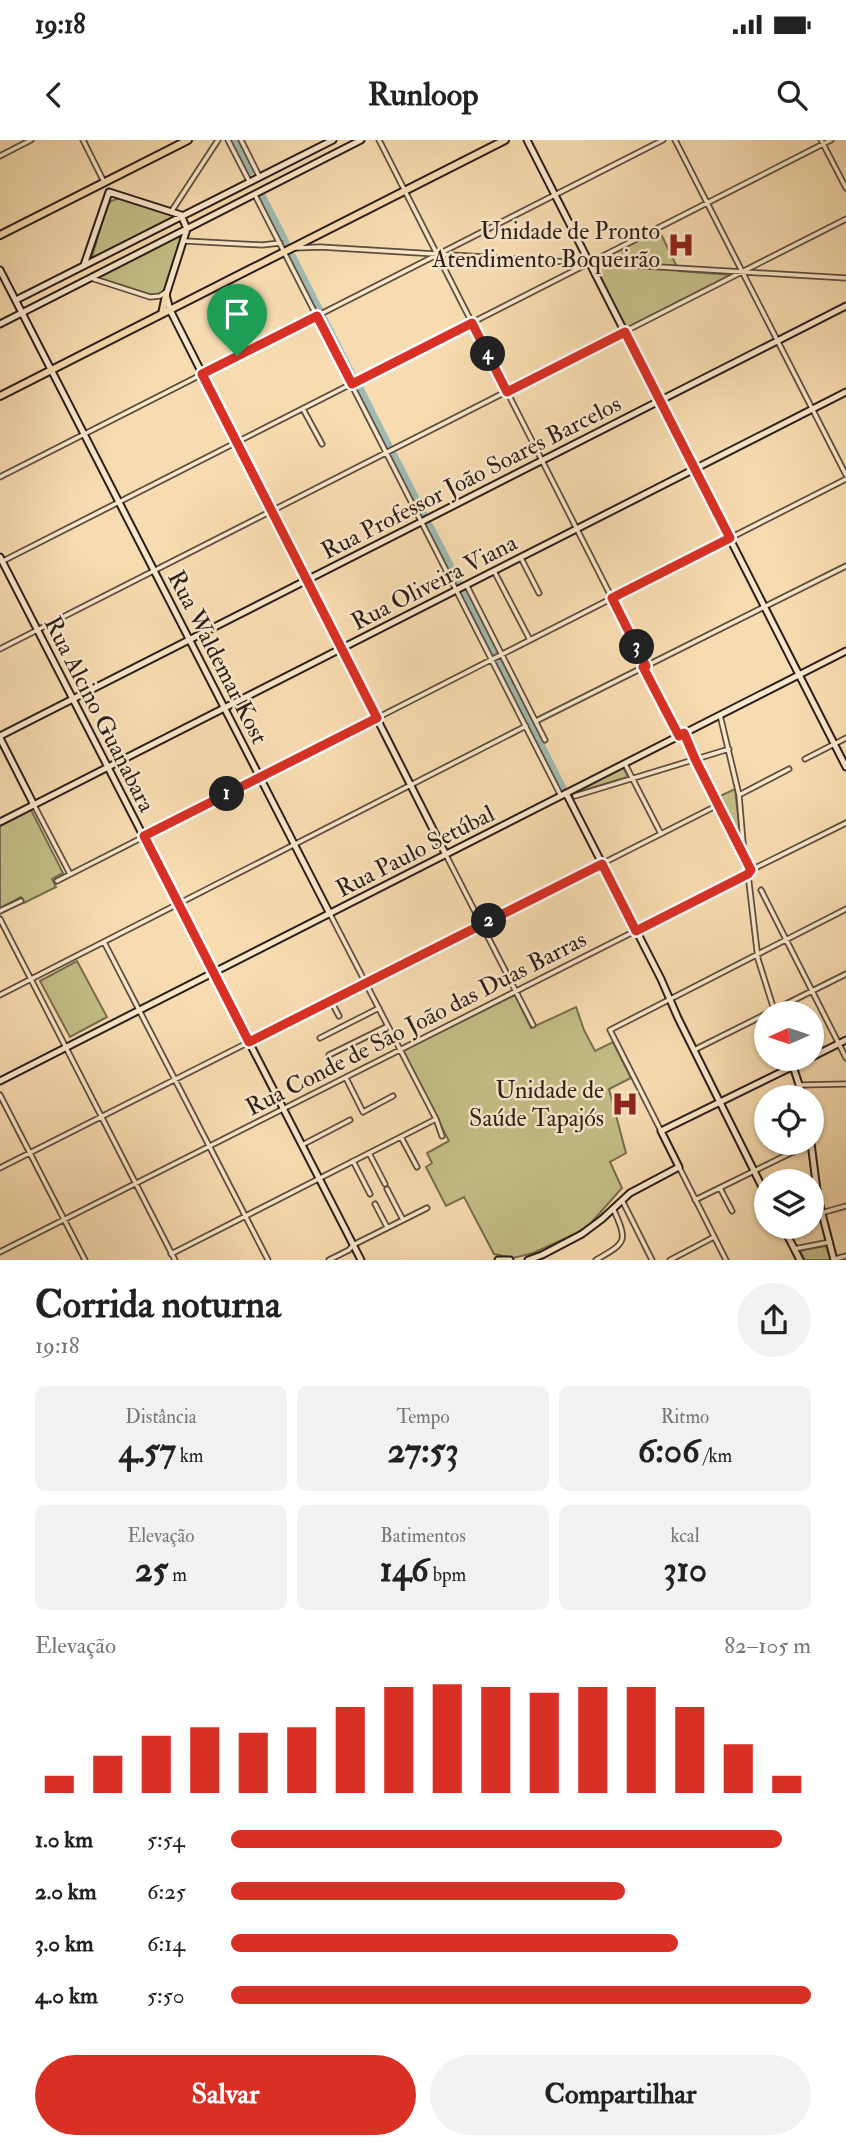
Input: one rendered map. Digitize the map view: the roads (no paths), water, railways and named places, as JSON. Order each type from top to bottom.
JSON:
[{"type":"main road","points":[[0,235],[188,140]]},
{"type":"main road","points":[[0,396],[505,140]]},
{"type":"main road","points":[[162,314],[167,292]]},
{"type":"street","points":[[0,156],[31,140]]},
{"type":"street","points":[[83,140],[109,192],[84,266]]},
{"type":"street","points":[[171,212],[218,140]]},
{"type":"street","points":[[228,140],[248,181]]},
{"type":"street","points":[[241,140],[259,176]]},
{"type":"street","points":[[16,300],[333,140]]},
{"type":"street","points":[[0,324],[361,140]]},
{"type":"street","points":[[379,140],[644,666],[744,856],[750,872],[757,953],[771,1001]]},
{"type":"street","points":[[527,140],[846,767]]},
{"type":"street","points":[[0,477],[663,140]]},
{"type":"street","points":[[57,881],[846,477],[675,140]]},
{"type":"street","points":[[1,560],[590,263],[822,142],[831,140]]},
{"type":"street","points":[[822,142],[844,178],[846,188]]},
{"type":"street","points":[[109,192],[182,218],[187,229],[167,292],[170,310],[533,1025]]},
{"type":"street","points":[[255,195],[526,726],[602,864],[754,1170],[695,1200]]},
{"type":"street","points":[[0,649],[846,219]]},
{"type":"street","points":[[314,237],[315,243],[320,247]]},
{"type":"street","points":[[185,240],[262,245],[280,243]]},
{"type":"street","points":[[293,248],[320,247],[568,262],[578,269]]},
{"type":"street","points":[[601,257],[610,264],[846,278]]},
{"type":"street","name":"Rua Waldemar Kost","points":[[0,270],[436,1119],[442,1136]]},
{"type":"street","points":[[91,278],[150,296],[160,296],[167,292]]},
{"type":"street","name":"Rua Professor João Soares Barcelos","points":[[0,737],[846,306]]},
{"type":"street","name":"Rua Oliveira Viana","points":[[0,822],[846,392]]},
{"type":"street","points":[[303,409],[322,444]]},
{"type":"street","points":[[520,558],[538,593]]},
{"type":"street","name":"Rua Alcino Guanabara","points":[[1,560],[361,1260]]},
{"type":"street","points":[[536,721],[846,566]]},
{"type":"street","points":[[494,571],[530,640]]},
{"type":"street","points":[[467,585],[545,740]]},
{"type":"street","name":"Rua Paulo Setúbal","points":[[0,1081],[846,651]]},
{"type":"street","points":[[720,715],[739,794],[744,856]]},
{"type":"street","points":[[0,995],[526,726]]},
{"type":"street","points":[[0,737],[70,874]]},
{"type":"street","points":[[805,759],[846,738]]},
{"type":"street","points":[[575,796],[729,749]]},
{"type":"street","points":[[625,763],[661,834]]},
{"type":"street","points":[[739,794],[789,769]]},
{"type":"street","points":[[0,1168],[718,805]]},
{"type":"street","name":"Rua Conde de São João das Duas Barras","points":[[0,1252],[846,823]]},
{"type":"street","points":[[761,890],[846,1058]]},
{"type":"street","points":[[0,911],[21,901]]},
{"type":"street","points":[[726,1260],[610,1030],[846,909]]},
{"type":"street","points":[[0,919],[174,1260]]},
{"type":"street","points":[[104,942],[268,1260]]},
{"type":"street","points":[[794,1001],[846,974]]},
{"type":"street","points":[[331,1000],[339,1016]]},
{"type":"street","points":[[320,1038],[379,1008]]},
{"type":"street","points":[[694,1050],[754,1020]]},
{"type":"street","points":[[329,1055],[388,1026]]},
{"type":"street","points":[[824,1051],[846,1040]]},
{"type":"street","points":[[661,1132],[783,1071]]},
{"type":"street","points":[[795,1071],[800,1085],[846,1084]]},
{"type":"street","points":[[346,1078],[363,1112],[393,1096]]},
{"type":"street","points":[[0,1095],[85,1260]]},
{"type":"street","points":[[171,1254],[436,1119]]},
{"type":"street","points":[[302,1145],[350,1120]]},
{"type":"street","points":[[401,1137],[417,1167]]},
{"type":"street","points":[[369,1153],[385,1184]]},
{"type":"street","points":[[756,1169],[786,1155]]},
{"type":"street","points":[[353,1161],[370,1194]]},
{"type":"street","points":[[528,1260],[582,1234],[633,1191],[679,1167]]},
{"type":"street","points":[[720,1188],[732,1211]]},
{"type":"street","points":[[387,1189],[403,1220]]},
{"type":"street","points":[[622,1200],[652,1260]]},
{"type":"street","points":[[375,1204],[387,1228]]},
{"type":"street","points":[[824,1212],[846,1206]]},
{"type":"street","points":[[328,1260],[427,1208]]},
{"type":"street","points":[[596,1260],[622,1243],[622,1231],[613,1208]]},
{"type":"street","points":[[824,1223],[834,1260],[846,1256]]},
{"type":"street","points":[[670,1260],[714,1237]]},
{"type":"street","points":[[789,1239],[800,1260]]},
{"type":"street","points":[[794,1249],[830,1242]]},
{"type":"street","points":[[498,1260],[510,1260]]},
{"type":"waterway","points":[[234,140],[250,172]]},
{"type":"waterway","points":[[263,197],[286,242]]},
{"type":"waterway","points":[[293,257],[354,378]]},
{"type":"waterway","points":[[359,386],[390,448]]},
{"type":"waterway","points":[[394,455],[424,514]]},
{"type":"waterway","points":[[430,526],[460,584]]},
{"type":"waterway","points":[[463,591],[563,788]]},
{"type":"place","name":"Unidade de Pronto Atendimento Boqueirão","points":[[681,245]]},
{"type":"place","name":"Unidade de Saúde Tapajós","points":[[625,1104]]}]
